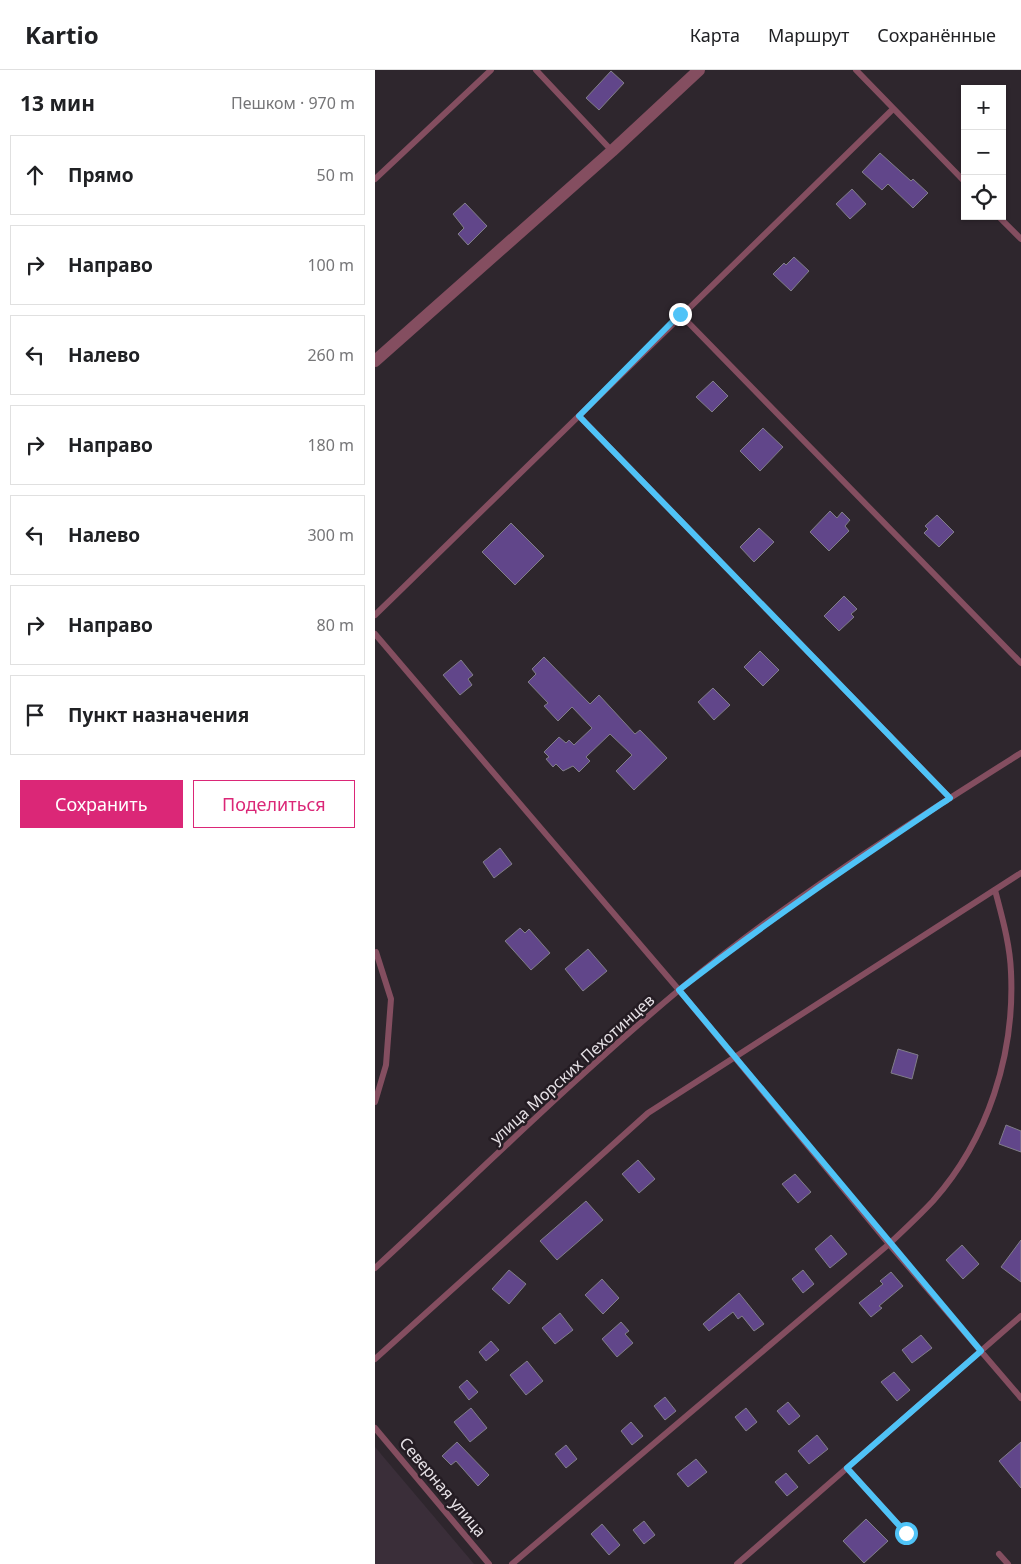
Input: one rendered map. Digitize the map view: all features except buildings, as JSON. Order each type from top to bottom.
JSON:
[{"type":"street","points":[[375,361],[612,151],[699,70]]},
{"type":"lane","points":[[375,179],[491,70]]},
{"type":"lane","points":[[536,70],[612,151]]},
{"type":"lane","points":[[855,70],[961,178]]},
{"type":"lane","points":[[375,615],[579,416],[680,314],[893,109]]},
{"type":"lane","points":[[1002,220],[1021,240]]},
{"type":"lane","points":[[680,314],[1021,663]]},
{"type":"lane","points":[[579,416],[950,798]]},
{"type":"lane","points":[[375,634],[679,990],[889,1244],[1021,1398]]},
{"type":"lane","name":"улица Морских Пехотинцев","points":[[375,1268],[679,990],[751,934],[814,889],[1021,753]]},
{"type":"lane","points":[[375,1360],[648,1113],[1021,873]]},
{"type":"lane","points":[[512,1564],[889,1244],[933,1200],[956,1170],[980,1130],[995,1094],[1006,1054],[1011,1014],[1011,988],[1005,930],[995,890]]},
{"type":"lane","points":[[375,1102],[386,1066],[391,999],[376,952]]},
{"type":"lane","points":[[737,1564],[1021,1316]]},
{"type":"lane","name":"Северная улица","points":[[375,1428],[489,1564]]},
{"type":"lane","points":[[847,1468],[906,1533]]},
{"type":"lane","points":[[999,1554],[1008,1564]]},
{"type":"shaded area","points":[[375,1447],[474,1564],[375,1564]]},
{"type":"route","points":[[680,314],[579,416],[950,798],[814,889],[751,934],[679,990],[889,1244],[981,1351],[847,1468],[906,1533]]}]
